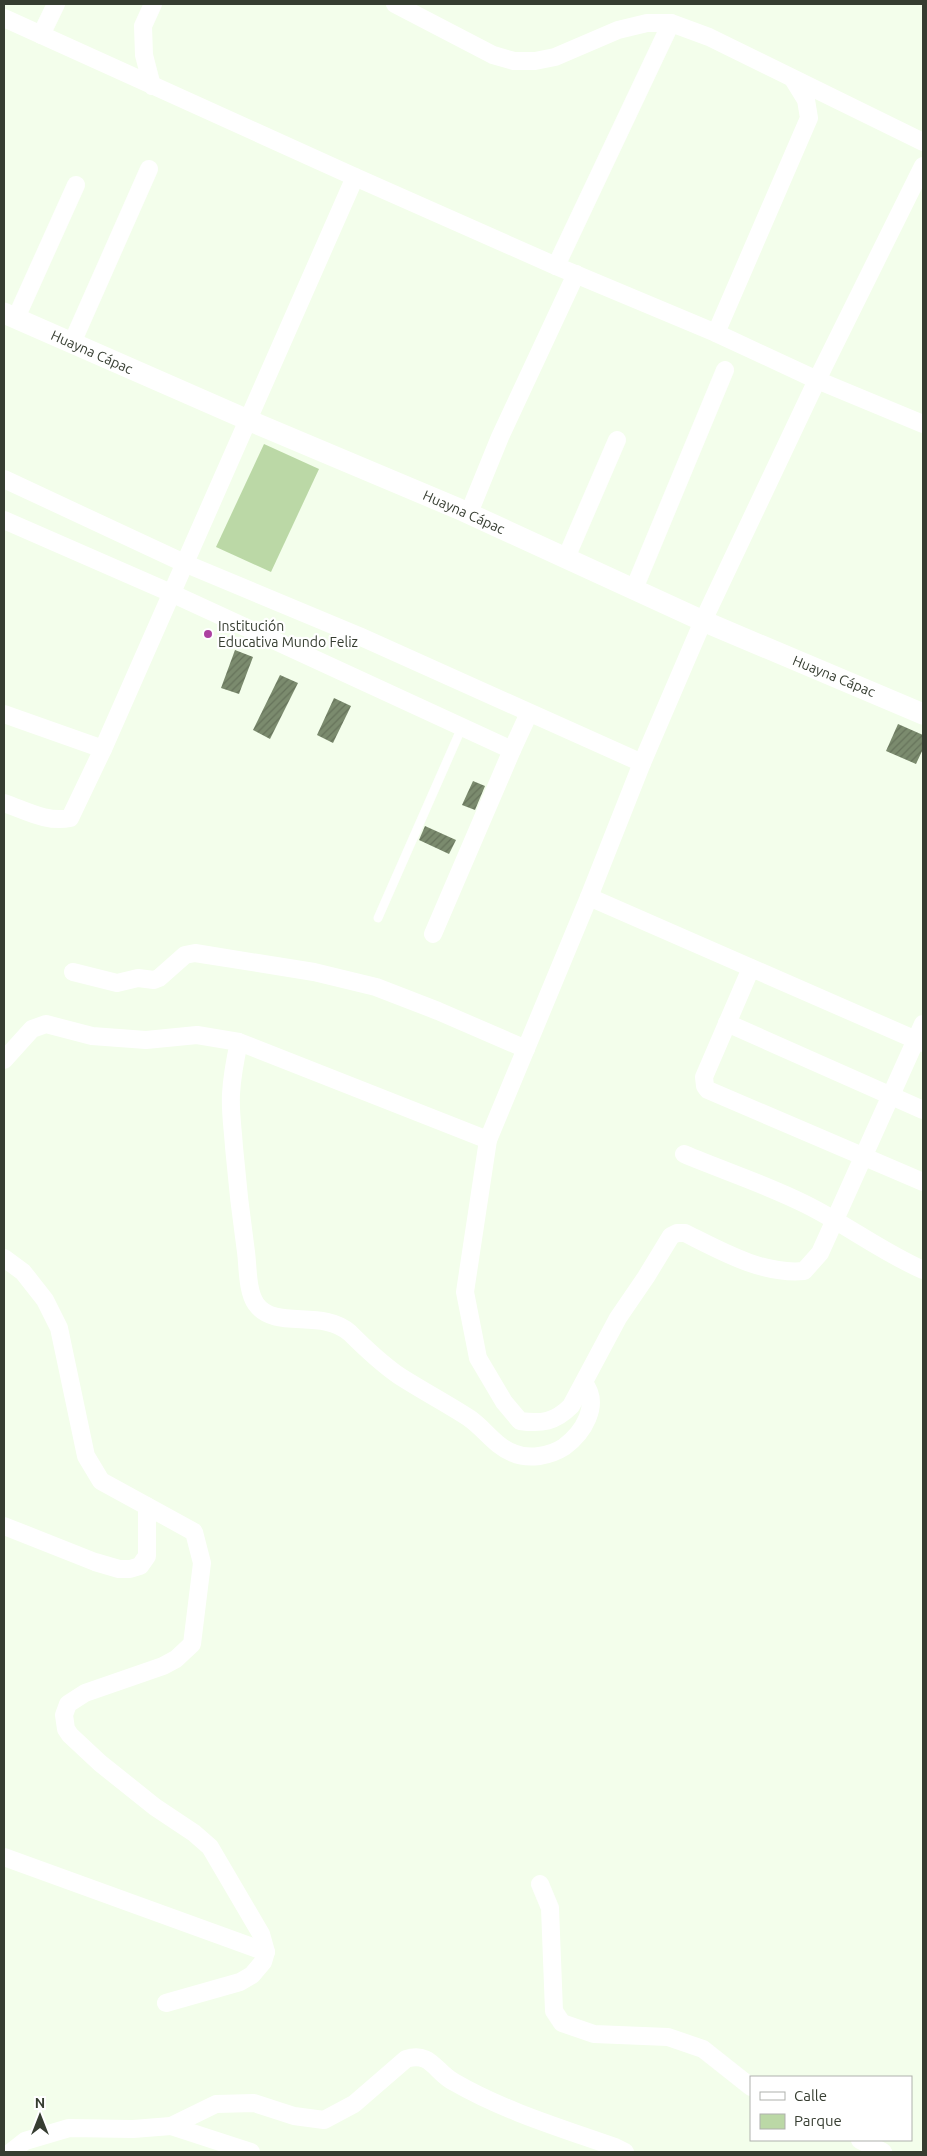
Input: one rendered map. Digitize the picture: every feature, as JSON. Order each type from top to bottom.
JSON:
[{"type":"street","points":[[41,36],[56,4]]},
{"type":"street","points":[[152,86],[144,55],[143,26],[153,4]]},
{"type":"street","points":[[394,4],[493,54],[514,61],[535,61],[555,58],[618,30],[647,23],[671,23],[709,37],[923,142]]},
{"type":"street","points":[[4,18],[355,178],[556,266],[716,332],[818,380],[923,424]]},
{"type":"street","points":[[556,266],[671,23]]},
{"type":"street","points":[[716,332],[809,118],[806,100],[793,79]]},
{"type":"street","points":[[923,166],[703,621],[642,763],[589,897],[488,1140],[465,1292],[478,1358],[504,1402],[520,1421],[547,1422],[561,1416],[571,1406],[618,1318],[671,1236],[677,1233],[685,1233],[728,1254],[775,1269],[789,1272],[804,1270],[820,1253],[891,1095],[920,1041],[923,1024]]},
{"type":"street","points":[[72,343],[149,169]]},
{"type":"street","points":[[4,803],[49,819],[70,818],[103,749],[355,178]]},
{"type":"street","points":[[10,315],[76,185]]},
{"type":"street","points":[[469,513],[500,437],[576,274]]},
{"type":"street","name":"Huayna Cápac","points":[[10,315],[248,420],[469,513],[703,621],[923,714]]},
{"type":"street","points":[[634,589],[725,370]]},
{"type":"street","points":[[566,558],[617,440]]},
{"type":"street","points":[[4,479],[184,562],[358,636],[642,763]]},
{"type":"street","points":[[4,520],[171,593],[512,750]]},
{"type":"street","points":[[433,934],[529,713]]},
{"type":"street","points":[[4,714],[103,749]]},
{"type":"street","points":[[589,897],[920,1041]]},
{"type":"street","points":[[73,972],[121,982],[138,978],[154,980],[159,978],[185,955],[196,952],[241,959],[314,972],[376,987],[438,1011],[526,1049]]},
{"type":"street","points":[[751,968],[704,1077],[705,1086],[708,1090],[923,1182]]},
{"type":"street","points":[[728,1023],[923,1110]]},
{"type":"street","points":[[4,1060],[32,1029],[46,1024],[92,1036],[146,1040],[197,1035],[239,1042],[488,1140]]},
{"type":"street","points":[[239,1042],[232,1078],[231,1112],[238,1193],[252,1296],[259,1307],[272,1316],[336,1323],[396,1374],[471,1420],[489,1437],[512,1453],[522,1456],[541,1456],[561,1449],[577,1434],[591,1406],[591,1395],[584,1383]]},
{"type":"street","points":[[684,1154],[805,1204],[835,1219],[889,1253],[923,1270]]},
{"type":"street","points":[[4,1258],[23,1272],[45,1300],[59,1328],[86,1456],[101,1481],[194,1532],[202,1563],[192,1644],[176,1659],[163,1666],[85,1693],[68,1704],[64,1715],[64,1722],[70,1735],[121,1780],[155,1807],[199,1836],[210,1847],[262,1934],[266,1952],[257,1970],[246,1979],[166,2004]]},
{"type":"street","points":[[4,1526],[95,1562],[119,1569],[130,1569],[140,1566],[147,1556],[147,1506]]},
{"type":"street","points":[[4,1857],[266,1952]]},
{"type":"street","points":[[540,1884],[550,1908],[554,2011],[562,2023],[594,2034],[668,2037],[703,2049],[750,2086]]},
{"type":"street","points":[[10,2152],[25,2141],[69,2128],[133,2129],[171,2126],[216,2104],[254,2103],[294,2116],[324,2120],[354,2104],[406,2058],[414,2056],[424,2057],[451,2081],[472,2092],[540,2121],[625,2152]]},
{"type":"street","points":[[171,2126],[251,2152]]},
{"type":"street","points":[[862,2141],[883,2152]]},
{"type":"lane","points":[[378,918],[462,727]]},
{"type":"green space","points":[[264,444],[319,469],[271,572],[216,547]]},
{"type":"building","points":[[235,650],[253,657],[239,694],[221,688]]},
{"type":"building","points":[[280,675],[298,683],[270,739],[253,730]]},
{"type":"building","points":[[334,698],[351,706],[333,743],[317,735]]},
{"type":"building","points":[[898,724],[923,735],[923,749],[916,764],[886,751]]},
{"type":"building","points":[[473,781],[485,786],[475,810],[462,805]]},
{"type":"building","points":[[425,826],[456,840],[449,854],[419,840]]},
{"type":"place","name":"Institución Educativa Mundo Feliz","points":[[208,634]]}]
